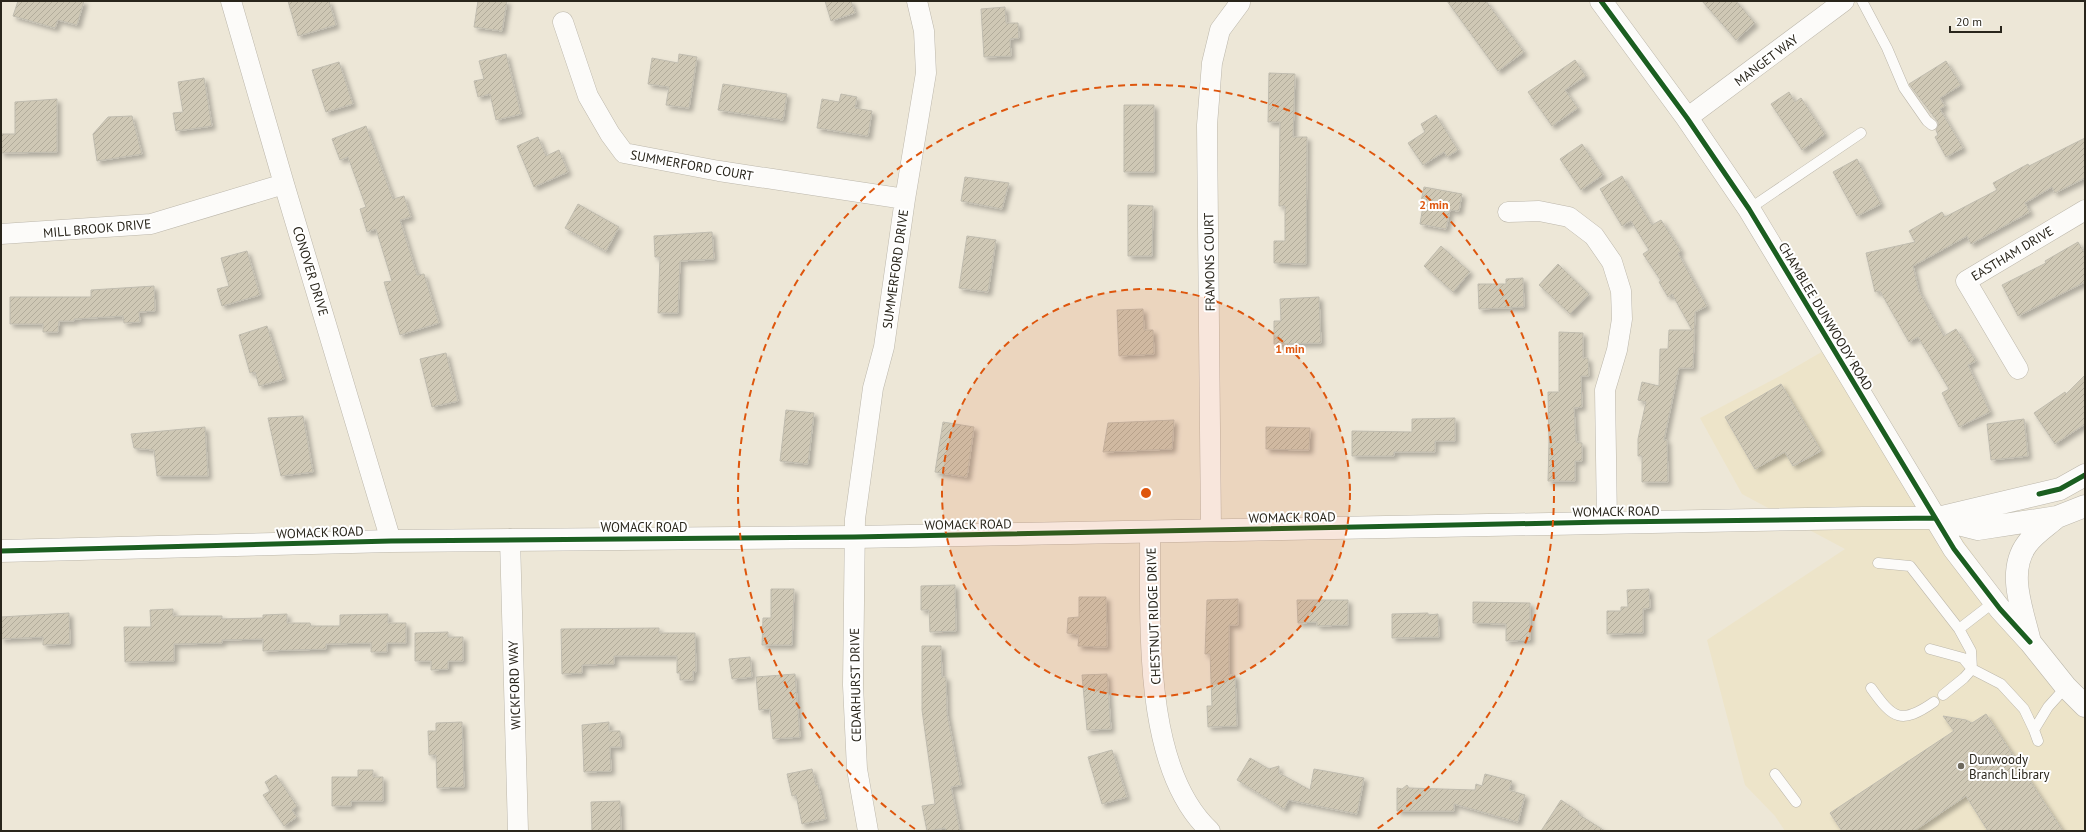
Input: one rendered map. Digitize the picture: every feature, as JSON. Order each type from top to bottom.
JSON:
[{"type":"street","name":"CONOVER DRIVE","points":[[231,1],[391,541]]},
{"type":"street","name":"SUMMERFORD DRIVE","points":[[854,537],[854,519],[866,436],[874,388],[884,347],[905,199],[926,73],[924,30],[917,1]]},
{"type":"street","name":"CHAMBLEE DUNWOODY ROAD","points":[[1601,1],[1687,118],[1749,209],[1954,549],[1994,602],[2085,706]]},
{"type":"street","name":"MANGET WAY","points":[[1687,118],[1840,6],[1844,1]]},
{"type":"street","name":"FRAMONS COURT","points":[[1211,530],[1207,125],[1212,63],[1220,30],[1240,3]]},
{"type":"street","name":"SUMMERFORD COURT","points":[[563,22],[588,96],[610,134],[624,153],[719,171],[905,199]]},
{"type":"street","name":"MILL BROOK DRIVE","points":[[1,234],[151,224],[284,184]]},
{"type":"street","name":"EASTHAM DRIVE","points":[[2018,369],[1966,281],[2085,210]]},
{"type":"street","points":[[1508,212],[1539,211],[1569,217],[1594,236],[1612,262],[1621,291],[1622,319],[1617,350],[1605,390],[1607,522]]},
{"type":"street","points":[[1935,518],[2060,489],[2085,475]]},
{"type":"street","points":[[1935,518],[1978,529],[2057,517],[2085,506]]},
{"type":"street","points":[[2030,642],[2016,582],[2018,558],[2028,542],[2057,517]]},
{"type":"street","name":"WOMACK ROAD","points":[[1,551],[391,541],[854,537],[1607,522],[1935,518]]},
{"type":"street","name":"CHESTNUT RIDGE DRIVE","points":[[1150,531],[1152,660],[1161,731],[1177,784],[1196,818],[1210,831]]},
{"type":"street","name":"CEDARHURST DRIVE","points":[[854,537],[853,684],[857,769],[868,831]]},
{"type":"street","name":"WICKFORD WAY","points":[[510,539],[518,831]]},
{"type":"lane","points":[[1862,1],[1887,48],[1904,88],[1927,121],[1932,125]]},
{"type":"lane","points":[[1749,209],[1861,134]]},
{"type":"lane","points":[[1878,563],[1910,566],[1959,629],[1971,651],[1972,669],[1964,678],[1943,695]]},
{"type":"lane","points":[[1959,629],[1994,602]]},
{"type":"lane","points":[[1930,649],[1963,658],[1972,669],[2001,684],[2024,709],[2038,741]]},
{"type":"lane","points":[[2034,730],[2048,708],[2066,686]]},
{"type":"lane","points":[[1871,688],[1893,713],[1903,717],[1918,713],[1934,702]]},
{"type":"lane","points":[[1776,774],[1796,802]]},
{"type":"shaded area","points":[[1837,343],[1940,508],[2043,652],[2085,701],[2085,831],[1785,831],[1775,816],[1745,785],[1707,640],[1845,549],[1742,494],[1700,418],[1782,375]]},
{"type":"building","points":[[18,1],[84,1],[77,25],[58,20],[55,28],[13,16]]},
{"type":"building","points":[[288,1],[329,1],[336,25],[298,36]]},
{"type":"building","points":[[478,1],[507,1],[502,31],[474,27]]},
{"type":"building","points":[[825,1],[851,1],[855,13],[831,21]]},
{"type":"building","points":[[1447,1],[1486,1],[1524,52],[1498,71]]},
{"type":"building","points":[[1702,1],[1736,1],[1755,23],[1736,40]]},
{"type":"building","points":[[1005,7],[1006,23],[1018,23],[1019,38],[1010,39],[1011,56],[984,57],[981,9]]},
{"type":"building","points":[[506,54],[521,114],[496,120],[490,94],[478,97],[474,81],[484,79],[479,61]]},
{"type":"building","points":[[679,54],[697,57],[689,108],[666,105],[669,87],[648,84],[652,58],[678,63]]},
{"type":"building","points":[[1575,60],[1586,76],[1565,90],[1578,108],[1552,126],[1528,92]]},
{"type":"building","points":[[1946,61],[1961,85],[1940,98],[1945,106],[1940,109],[1963,148],[1946,157],[1935,137],[1938,135],[1936,130],[1938,122],[1909,84]]},
{"type":"building","points":[[339,62],[353,104],[326,112],[312,70]]},
{"type":"building","points":[[1269,73],[1295,74],[1293,137],[1307,137],[1306,264],[1274,263],[1274,241],[1285,241],[1285,206],[1279,206],[1280,122],[1268,122]]},
{"type":"building","points":[[204,78],[212,126],[176,131],[173,113],[183,112],[178,82]]},
{"type":"building","points":[[723,84],[787,94],[783,120],[718,110]]},
{"type":"building","points":[[1789,92],[1795,102],[1801,98],[1825,134],[1802,150],[1771,104]]},
{"type":"building","points":[[841,94],[857,97],[855,108],[872,111],[868,136],[817,128],[822,99],[839,102]]},
{"type":"building","points":[[57,99],[57,152],[1,153],[1,134],[15,134],[15,102]]},
{"type":"building","points":[[1124,105],[1154,105],[1154,172],[1124,172]]},
{"type":"building","points":[[1436,115],[1458,150],[1447,157],[1444,152],[1423,165],[1408,143],[1425,132],[1421,124]]},
{"type":"building","points":[[132,116],[142,154],[97,161],[93,134],[108,117]]},
{"type":"building","points":[[366,126],[393,199],[404,196],[411,217],[400,220],[417,275],[424,274],[439,323],[400,335],[384,282],[392,281],[376,229],[367,232],[360,209],[366,207],[348,157],[340,160],[332,139]]},
{"type":"building","points":[[538,137],[546,156],[559,150],[568,172],[534,187],[517,146]]},
{"type":"building","points":[[2085,138],[2085,178],[2055,193],[2052,187],[2025,203],[2030,212],[1971,244],[1967,236],[1913,266],[1919,291],[1944,336],[1956,329],[1976,361],[1968,365],[1990,412],[1959,427],[1942,393],[1949,389],[1918,337],[1909,342],[1880,291],[1875,292],[1866,253],[1915,242],[1909,231],[1942,212],[1945,217],[1997,190],[1993,183],[2028,164],[2029,166]]},
{"type":"building","points":[[1582,144],[1603,175],[1581,190],[1560,159]]},
{"type":"building","points":[[1857,159],[1881,204],[1857,216],[1833,172]]},
{"type":"building","points":[[1622,176],[1652,225],[1661,220],[1681,251],[1678,253],[1707,306],[1695,312],[1693,368],[1679,368],[1664,440],[1667,440],[1668,482],[1642,482],[1642,456],[1638,456],[1638,439],[1646,402],[1638,400],[1642,382],[1659,386],[1660,349],[1668,349],[1669,330],[1692,330],[1672,294],[1668,297],[1659,282],[1661,281],[1643,254],[1649,250],[1631,221],[1622,226],[1600,189]]},
{"type":"building","points":[[965,177],[1009,183],[1002,209],[961,201]]},
{"type":"building","points":[[1424,187],[1462,194],[1459,211],[1450,210],[1446,229],[1420,224],[1423,206],[1420,206]]},
{"type":"building","points":[[578,204],[619,227],[606,251],[565,228]]},
{"type":"building","points":[[1128,205],[1153,206],[1152,256],[1128,256]]},
{"type":"building","points":[[712,232],[714,259],[680,261],[678,313],[658,313],[660,257],[655,257],[654,236]]},
{"type":"building","points":[[967,236],[996,240],[988,292],[959,288]]},
{"type":"building","points":[[2078,242],[2085,254],[2085,282],[2018,316],[2002,285],[2046,263],[2045,261]]},
{"type":"building","points":[[1441,246],[1470,272],[1453,292],[1424,266]]},
{"type":"building","points":[[247,251],[260,295],[222,306],[217,289],[229,286],[221,258]]},
{"type":"building","points":[[1558,264],[1589,294],[1570,314],[1539,285]]},
{"type":"building","points":[[1523,278],[1524,307],[1479,309],[1478,284],[1506,284],[1506,279]]},
{"type":"building","points":[[154,286],[155,311],[139,312],[140,322],[124,323],[123,316],[74,319],[74,321],[59,321],[58,332],[43,332],[43,324],[10,324],[10,297],[91,297],[91,290]]},
{"type":"building","points":[[1319,297],[1321,343],[1274,344],[1274,321],[1281,321],[1280,299]]},
{"type":"building","points":[[1143,309],[1144,330],[1153,330],[1154,354],[1119,356],[1117,310]]},
{"type":"building","points":[[267,326],[284,379],[259,386],[255,372],[250,373],[239,335]]},
{"type":"building","points":[[1559,332],[1583,333],[1583,358],[1588,358],[1589,376],[1581,376],[1582,407],[1574,408],[1576,442],[1582,443],[1582,461],[1575,461],[1575,481],[1548,481],[1548,392],[1559,392]]},
{"type":"building","points":[[446,353],[458,401],[432,407],[420,359]]},
{"type":"building","points":[[2085,375],[2085,424],[2055,444],[2034,413],[2065,392],[2066,394]]},
{"type":"building","points":[[1781,384],[1821,451],[1793,466],[1785,452],[1755,469],[1725,417]]},
{"type":"building","points":[[786,410],[814,413],[808,464],[780,461]]},
{"type":"building","points":[[303,416],[313,472],[281,476],[268,418]]},
{"type":"building","points":[[1455,418],[1455,441],[1435,441],[1435,452],[1394,452],[1394,456],[1352,456],[1352,431],[1412,432],[1412,419]]},
{"type":"building","points":[[2024,419],[2028,456],[1991,460],[1987,424]]},
{"type":"building","points":[[1174,420],[1172,449],[1103,452],[1108,423]]},
{"type":"building","points":[[943,422],[974,427],[967,477],[935,472]]},
{"type":"building","points":[[205,427],[208,476],[157,476],[154,450],[134,448],[131,434]]},
{"type":"building","points":[[1266,427],[1310,428],[1309,450],[1266,449]]},
{"type":"building","points":[[955,585],[956,631],[930,632],[929,610],[921,610],[921,586]]},
{"type":"building","points":[[771,589],[794,589],[792,645],[762,645],[763,618],[771,618]]},
{"type":"building","points":[[1649,589],[1650,608],[1643,609],[1643,633],[1607,634],[1607,611],[1621,611],[1621,607],[1628,607],[1627,590]]},
{"type":"building","points":[[1079,597],[1106,597],[1107,647],[1078,646],[1079,635],[1067,633],[1068,618],[1079,617]]},
{"type":"building","points":[[1238,599],[1238,625],[1229,625],[1229,675],[1235,675],[1237,726],[1208,727],[1207,706],[1212,706],[1210,654],[1205,654],[1207,600]]},
{"type":"building","points":[[1297,600],[1348,600],[1348,625],[1317,626],[1317,622],[1298,623]]},
{"type":"building","points":[[1473,602],[1530,603],[1530,640],[1506,641],[1506,624],[1473,623]]},
{"type":"building","points":[[173,609],[173,616],[222,616],[222,619],[263,618],[263,615],[287,614],[287,623],[310,623],[311,626],[340,626],[340,615],[388,614],[388,623],[406,623],[406,643],[387,643],[387,652],[371,652],[371,643],[326,644],[326,649],[263,651],[263,639],[222,640],[222,643],[174,644],[174,661],[125,662],[124,627],[151,627],[150,610]]},
{"type":"building","points":[[69,613],[70,644],[43,645],[43,637],[1,639],[1,617]]},
{"type":"building","points":[[1428,613],[1428,615],[1438,614],[1439,637],[1392,638],[1392,614]]},
{"type":"building","points":[[659,628],[659,633],[695,633],[696,672],[693,671],[693,680],[680,680],[680,673],[677,673],[677,656],[614,656],[614,664],[582,665],[582,673],[562,674],[561,629]]},
{"type":"building","points":[[448,632],[448,637],[463,637],[463,661],[448,661],[448,669],[431,670],[431,661],[415,661],[415,633]]},
{"type":"building","points":[[922,646],[941,646],[942,677],[946,677],[947,713],[961,785],[951,787],[960,831],[946,831],[945,828],[927,831],[922,806],[935,804],[922,710]]},
{"type":"building","points":[[750,657],[752,677],[732,679],[729,659]]},
{"type":"building","points":[[795,674],[800,737],[773,739],[770,709],[759,710],[756,677]]},
{"type":"building","points":[[1107,674],[1111,729],[1087,730],[1082,675]]},
{"type":"building","name":"Dunwoody Branch Library","points":[[1986,714],[2063,831],[1988,831],[1966,796],[1914,831],[1842,831],[1830,813],[1954,731],[1943,716],[1966,720],[1972,723]]},
{"type":"building","points":[[462,722],[464,787],[437,788],[436,755],[429,755],[428,731],[436,731],[436,723]]},
{"type":"building","points":[[609,722],[609,731],[620,731],[621,747],[610,747],[611,771],[584,772],[582,725]]},
{"type":"building","points":[[1112,750],[1127,797],[1102,804],[1088,757]]},
{"type":"building","points":[[1250,758],[1269,769],[1279,766],[1279,773],[1310,790],[1314,769],[1364,778],[1357,814],[1289,800],[1284,809],[1237,780]]},
{"type":"building","points":[[812,769],[816,785],[818,784],[826,819],[802,824],[796,795],[792,796],[787,774]]},
{"type":"building","points":[[358,770],[373,770],[373,777],[383,777],[383,801],[351,801],[351,806],[332,806],[332,777],[358,777]]},
{"type":"building","points":[[1485,774],[1512,781],[1509,790],[1525,795],[1518,822],[1454,804],[1454,811],[1397,811],[1397,788],[1402,789],[1407,785],[1409,788],[1475,790],[1476,784],[1482,786]]},
{"type":"building","points":[[276,775],[297,806],[292,810],[297,817],[284,826],[263,795],[270,791],[265,782]]},
{"type":"building","points":[[1561,800],[1579,812],[1578,814],[1605,831],[1541,831]]},
{"type":"building","points":[[620,801],[621,831],[592,831],[591,802]]},
{"type":"cycle path","points":[[1601,1],[1687,118],[1749,209],[1954,549],[2000,609],[2030,642]]},
{"type":"cycle path","points":[[2039,494],[2060,489],[2085,475]]},
{"type":"cycle path","points":[[1,551],[391,541],[854,537],[1607,522],[1935,518]]},
{"type":"place","name":"Dunwoody Branch Library","points":[[1961,766]]}]
